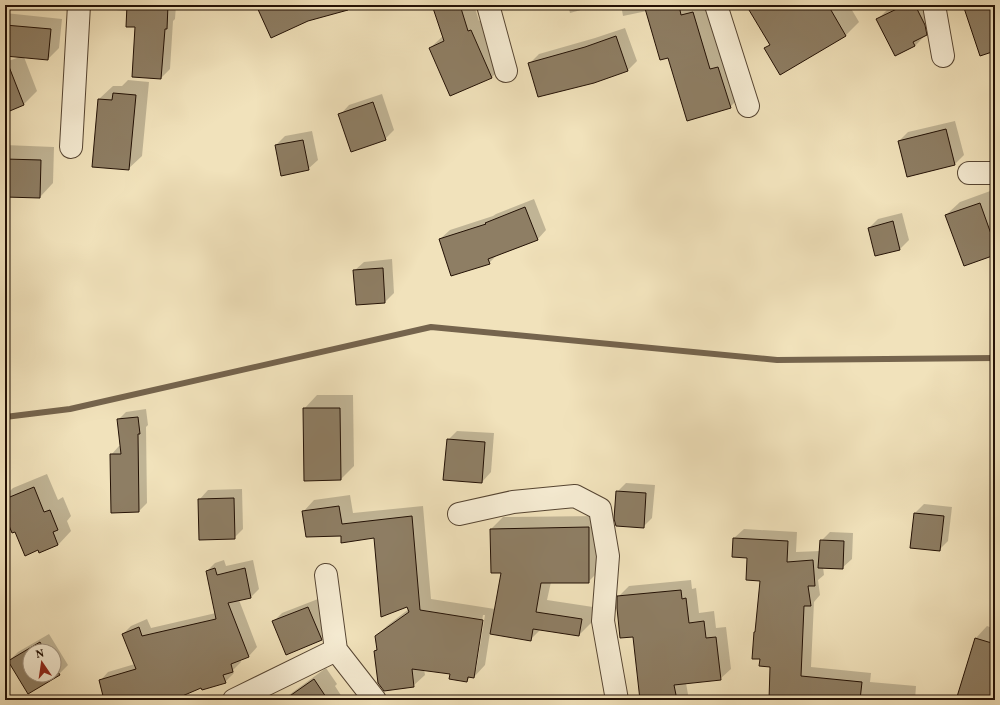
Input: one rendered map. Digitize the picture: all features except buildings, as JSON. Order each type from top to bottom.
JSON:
[{"type":"street","points":[[71,147],[79,5]]},
{"type":"street","points":[[488,5],[506,71]]},
{"type":"street","points":[[716,5],[748,106]]},
{"type":"street","points":[[934,5],[944,56]]},
{"type":"street","points":[[969,173],[995,173]]},
{"type":"street","points":[[459,514],[513,502],[574,496],[600,509],[608,556],[603,622],[617,700]]},
{"type":"street","points":[[326,575],[336,650],[375,700]]},
{"type":"street","points":[[234,700],[336,650]]},
{"type":"waterway","points":[[5,417],[70,409],[431,327],[777,360],[995,358]]}]
